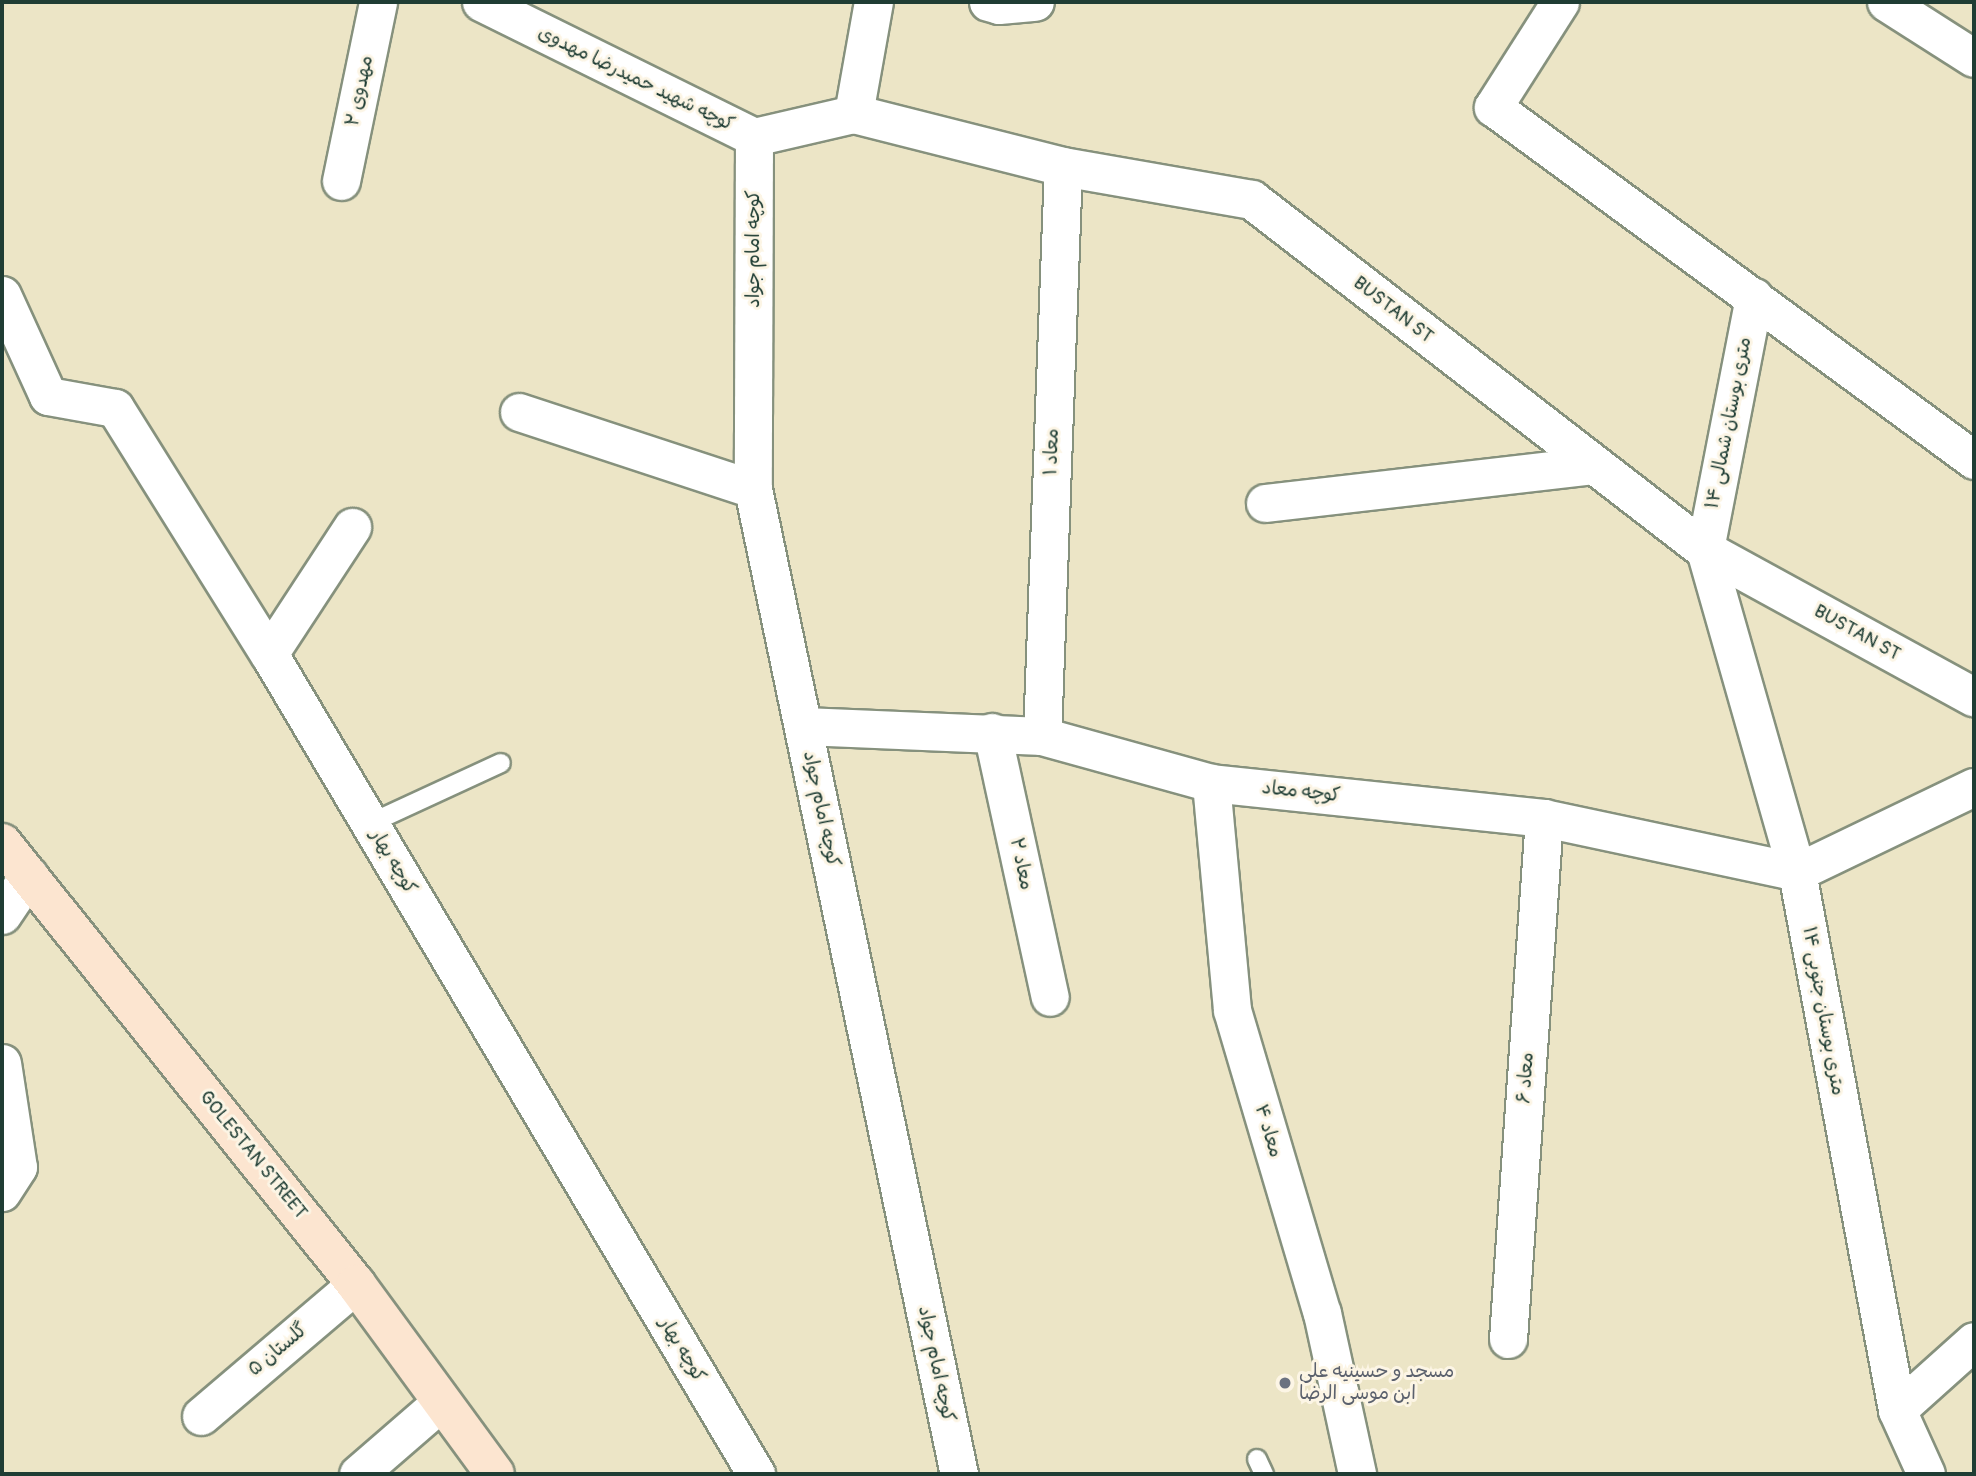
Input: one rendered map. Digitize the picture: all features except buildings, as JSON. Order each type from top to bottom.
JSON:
[{"type":"main road","name":"GOLESTAN STREET","points":[[2,843],[356,1283],[495,1474]]},
{"type":"street","name":"مهدوی ۲","points":[[341,181],[378,2]]},
{"type":"street","name":"کوچه شهید حمیدرضا مهدوی","points":[[481,2],[754,137]]},
{"type":"street","points":[[754,137],[855,114],[874,2]]},
{"type":"street","points":[[988,2],[999,5],[1035,2]]},
{"type":"street","points":[[1560,2],[1493,107],[1974,460]]},
{"type":"street","points":[[1886,2],[1974,58]]},
{"type":"street","name":"BUSTAN ST","points":[[855,114],[1063,167],[1252,200],[1704,550],[1974,697]]},
{"type":"street","name":"کوچه امام جواد","points":[[754,137],[753,489],[959,1474]]},
{"type":"street","name":"معاد ۱","points":[[1042,736],[1063,167]]},
{"type":"street","name":"کوچه بهار","points":[[2,295],[48,396],[115,408],[371,823],[756,1474]]},
{"type":"street","name":"۱۴ متری بوستان شمالی","points":[[1704,550],[1755,297]]},
{"type":"street","points":[[519,412],[753,489]]},
{"type":"street","points":[[1265,503],[1592,465]]},
{"type":"street","points":[[269,654],[352,527]]},
{"type":"street","name":"۱۴ متری بوستان جنوبی","points":[[1704,550],[1797,872],[1897,1410],[1926,1474]]},
{"type":"street","name":"کوچه معاد","points":[[804,726],[1042,736],[1211,783],[1544,817],[1797,872]]},
{"type":"street","name":"معاد ۲","points":[[992,732],[1050,997]]},
{"type":"street","name":"معاد ۴","points":[[1211,783],[1232,1010],[1322,1312],[1357,1474]]},
{"type":"street","points":[[1797,872],[1974,787]]},
{"type":"street","name":"معاد ۶","points":[[1508,1339],[1544,817]]},
{"type":"street","points":[[2,915],[29,875]]},
{"type":"street","points":[[2,1063],[18,1167],[2,1192]]},
{"type":"street","name":"گلستان ۵","points":[[201,1416],[356,1283]]},
{"type":"street","points":[[1897,1410],[1974,1341]]},
{"type":"street","points":[[358,1474],[441,1402]]},
{"type":"lane","points":[[371,823],[501,763]]},
{"type":"place","name":"مسجد و حسینیه علی ابن موسی الرضا","points":[[1285,1383]]}]
